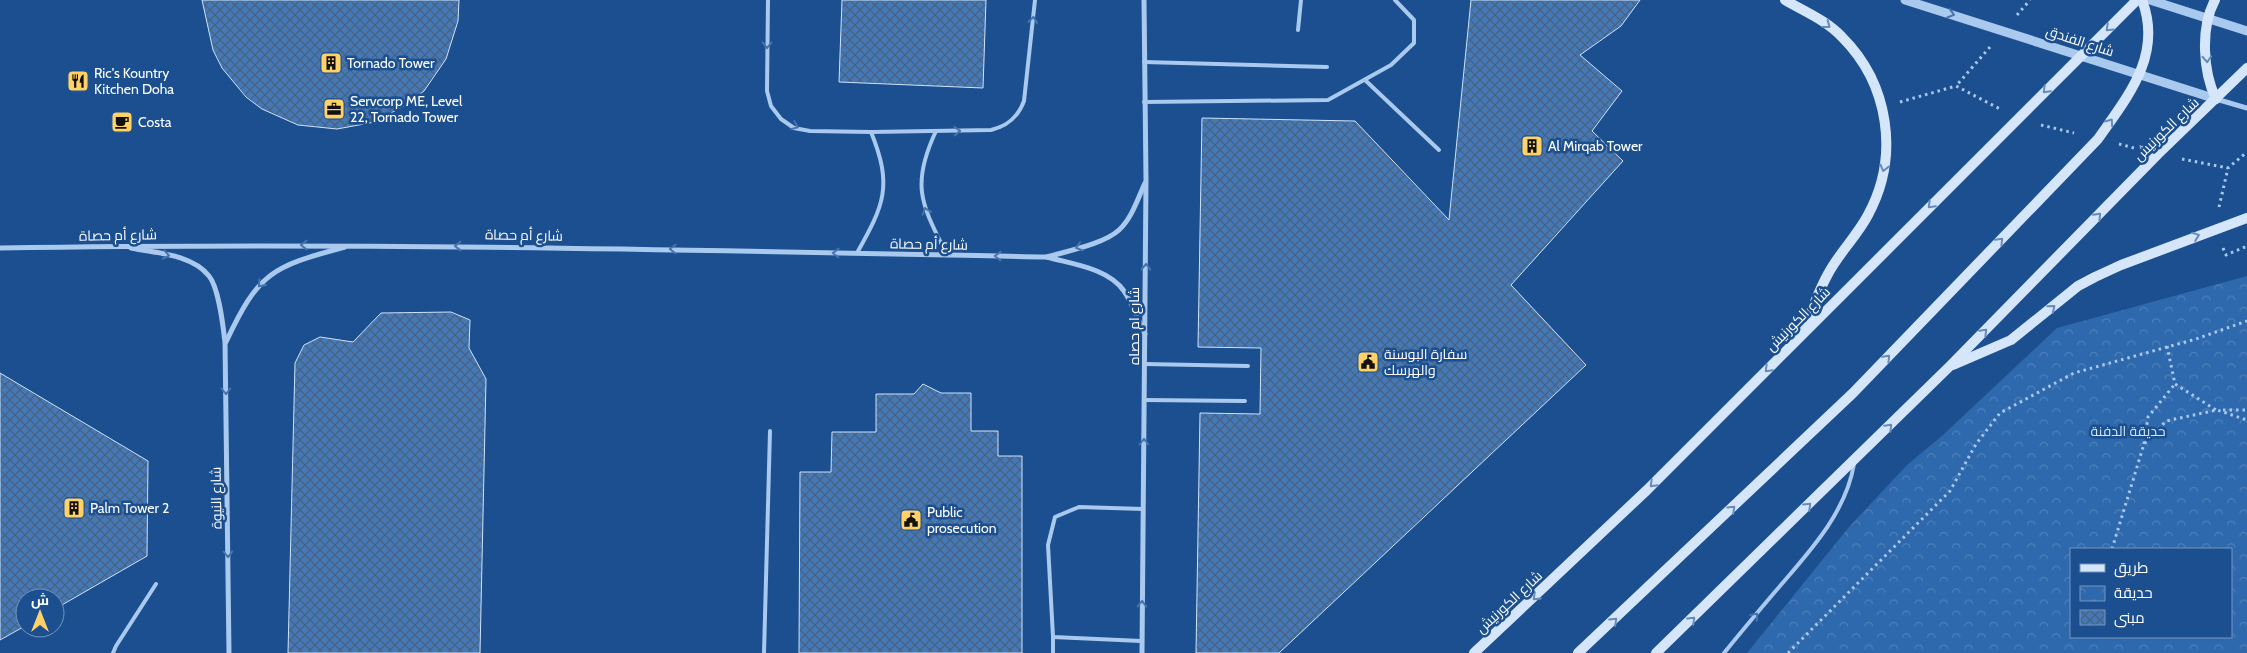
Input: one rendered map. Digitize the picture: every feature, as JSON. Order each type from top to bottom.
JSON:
[{"type":"main road","points":[[1785,0],[1811,13],[1842,37],[1870,72],[1883,107],[1887,130],[1887,159],[1879,191],[1868,216],[1827,275],[1802,335]]},
{"type":"main road","name":"شارع الكورنيش","points":[[1474,653],[1640,497],[2137,0]]},
{"type":"main road","points":[[1578,653],[1853,393],[2098,139],[2129,95],[2139,76],[2149,40],[2148,16],[2142,0]]},
{"type":"main road","points":[[2215,0],[2208,18],[2206,61],[2210,86],[2216,99]]},
{"type":"main road","name":"شارع الكورنيش","points":[[1656,653],[1950,366],[2158,154],[2247,68]]},
{"type":"main road","points":[[1950,366],[2011,340],[2078,286],[2121,264],[2247,218]]},
{"type":"street","name":"شارع ام حصاه","points":[[1142,653],[1146,180],[1144,0]]},
{"type":"street","name":"شارع الفندق","points":[[1905,0],[2003,30],[2139,76],[2247,108]]},
{"type":"street","points":[[2150,0],[2247,31]]},
{"type":"street","name":"شارع أم حصاة","points":[[1047,257],[1097,242],[1118,231],[1126,221],[1146,180]]},
{"type":"street","name":"شارع أم حصاة","points":[[0,248],[352,245],[1047,257],[1097,271],[1114,280],[1124,292],[1145,334]]},
{"type":"street","name":"شارع النيوة","points":[[225,342],[243,305],[261,281],[275,270],[306,257],[352,245]]},
{"type":"street","name":"شارع النيوة","points":[[118,246],[176,257],[197,265],[210,276],[220,305],[225,342],[229,653]]},
{"type":"lane","points":[[768,0],[767,90],[771,106],[780,119],[794,128],[810,131],[871,132],[997,128],[1012,121],[1020,112],[1024,101],[1035,0]]},
{"type":"lane","points":[[1298,30],[1301,0]]},
{"type":"lane","points":[[1144,102],[1328,100],[1391,65],[1414,43],[1414,20],[1394,0]]},
{"type":"lane","points":[[1144,62],[1327,67]]},
{"type":"lane","points":[[1365,80],[1439,150]]},
{"type":"lane","points":[[936,131],[926,153],[922,172],[922,192],[925,211],[947,255]]},
{"type":"lane","points":[[857,253],[877,218],[885,183],[883,165],[871,132]]},
{"type":"lane","points":[[1145,364],[1248,366]]},
{"type":"lane","points":[[1144,400],[1245,401]]},
{"type":"lane","points":[[764,653],[770,431]]},
{"type":"lane","points":[[1724,653],[1819,541],[1844,496],[1851,478],[1854,461]]},
{"type":"lane","points":[[1053,653],[1048,545],[1055,517],[1079,507],[1143,509]]},
{"type":"lane","points":[[113,653],[156,584]]},
{"type":"lane","points":[[1053,637],[1141,641]]},
{"type":"path","points":[[1883,107],[1956,86],[2030,0]]},
{"type":"path","points":[[1956,86],[2017,118],[2158,154],[2228,168]]},
{"type":"path","points":[[1788,653],[1950,491],[1976,444],[2000,413],[2074,373],[2196,339],[2247,321]]},
{"type":"path","points":[[2167,346],[2175,384],[2217,410],[2247,420]]},
{"type":"path","points":[[2112,548],[2144,444],[2148,417],[2175,384]]},
{"type":"path","points":[[2144,444],[2166,421],[2217,410],[2247,410]]},
{"type":"green space","name":"حديقة الدفنة","points":[[2247,276],[2247,653],[1747,653],[1849,527],[1907,465],[1943,435],[2057,328]]},
{"type":"building","name":"Tornado Tower","points":[[202,0],[459,0],[458,21],[446,59],[424,91],[409,103],[375,122],[337,129],[298,125],[262,109],[246,97],[222,68],[213,50]]},
{"type":"building","points":[[842,0],[986,0],[983,88],[839,82]]},
{"type":"building","points":[[1471,0],[1640,0],[1621,26],[1580,55],[1622,91],[1592,131],[1623,161],[1511,285],[1586,365],[1279,653],[1196,653],[1200,413],[1260,414],[1261,348],[1198,347],[1202,118],[1355,121],[1449,220]]},
{"type":"building","points":[[451,312],[470,320],[469,348],[486,379],[480,653],[288,653],[295,363],[304,345],[320,337],[353,342],[381,313]]},
{"type":"building","name":"Palm Tower 2","points":[[0,373],[148,461],[147,556],[65,603],[65,588],[15,588],[15,632],[0,640]]},
{"type":"building","name":"Public prosecution","points":[[923,384],[941,393],[971,393],[971,431],[998,431],[998,456],[1022,456],[1022,653],[799,653],[800,472],[831,472],[832,432],[876,432],[876,394],[914,394]]},
{"type":"place","name":"Tornado Tower","points":[[331,63]]},
{"type":"place","name":"Ric's Kountry Kitchen Doha","points":[[78,81]]},
{"type":"place","name":"Servcorp ME, Level 22, Tornado Tower","points":[[334,109]]},
{"type":"place","name":"Costa","points":[[122,122]]},
{"type":"place","name":"Al Mirqab Tower","points":[[1532,146]]},
{"type":"place","name":"سفارة البوسنة والهرسك","points":[[1368,362]]},
{"type":"place","name":"Palm Tower 2","points":[[74,508]]},
{"type":"place","name":"Public prosecution","points":[[911,520]]}]
